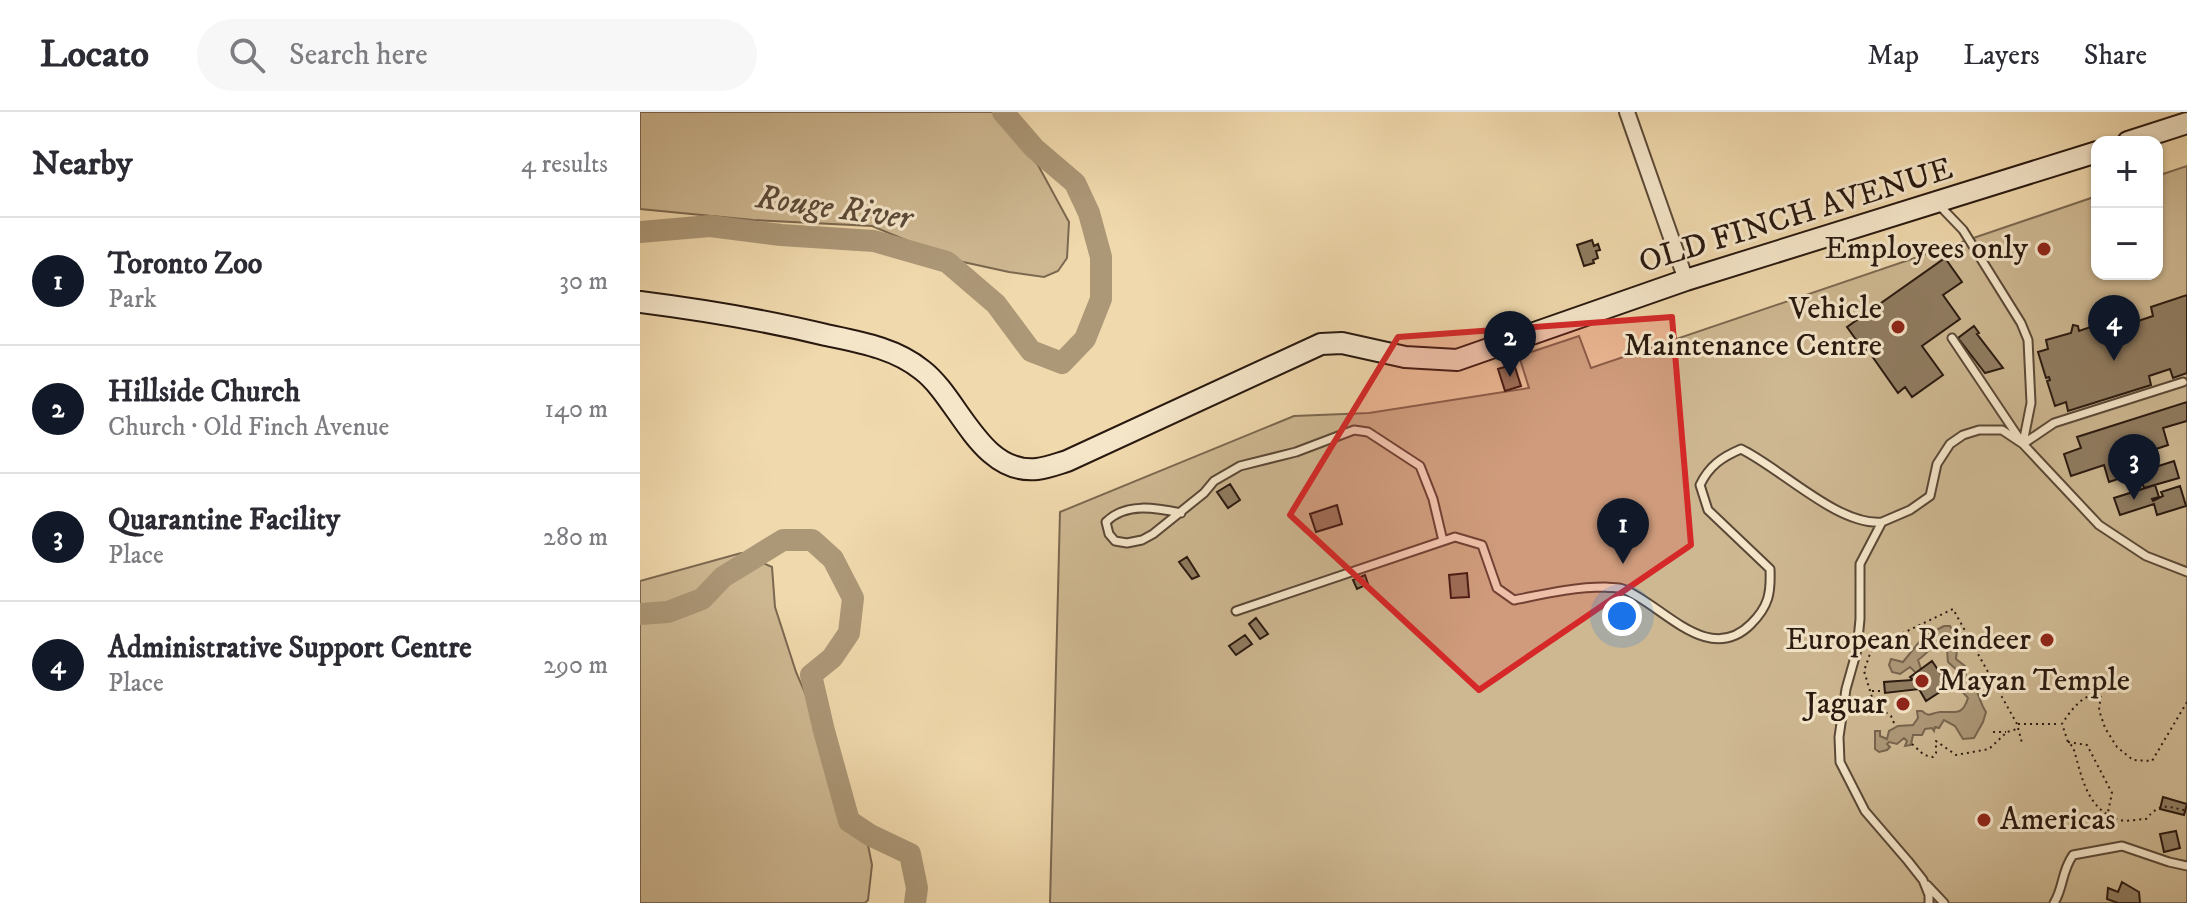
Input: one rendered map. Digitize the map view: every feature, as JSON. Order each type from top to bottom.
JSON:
[{"type":"street","points":[[1627,112],[1686,280]]},
{"type":"street","points":[[2147,136],[2187,123]]},
{"type":"street","name":"OLD FINCH AVENUE","points":[[640,302],[751,317],[883,348],[923,370],[975,438],[996,457],[1017,468],[1037,469],[1067,461],[1321,344],[1342,343],[1405,357],[1457,360],[1686,280],[2091,154]]},
{"type":"lane","points":[[1937,203],[1963,230],[2021,323],[2028,340],[2031,403],[2023,444]]},
{"type":"lane","points":[[1952,338],[2023,444],[2099,525],[2146,556],[2187,572]]},
{"type":"lane","points":[[2023,444],[2054,423],[2183,382]]},
{"type":"lane","points":[[1181,513],[1135,508],[1114,514],[1106,522],[1109,534],[1115,541],[1127,543],[1142,540],[1181,513],[1214,481],[1240,466],[1296,452],[1354,430],[1368,432],[1420,466],[1433,499],[1443,541]]},
{"type":"lane","points":[[1236,611],[1455,537],[1482,545],[1497,588],[1514,600],[1581,587],[1621,588],[1698,636],[1722,640],[1743,633],[1759,616],[1771,593],[1770,569],[1708,510],[1700,485],[1707,471],[1723,457],[1741,449],[1817,500],[1872,523],[1910,510],[1930,496],[1937,464],[1950,444],[1963,435],[1979,430],[2002,430],[2023,444]]},
{"type":"lane","points":[[1882,522],[1860,564],[1857,650],[1840,718],[1840,762],[1865,811],[1944,903]]},
{"type":"lane","points":[[2054,903],[2059,895],[2065,866],[2073,855],[2122,846],[2187,866]]},
{"type":"lane","points":[[1923,880],[1929,903]]},
{"type":"path","points":[[1894,723],[1891,716],[1874,704],[1864,671],[1871,651],[1953,609],[2017,724],[2022,743]]},
{"type":"path","points":[[1871,691],[1885,691]]},
{"type":"path","points":[[2062,724],[2074,706],[2093,694],[2101,694],[2099,710],[2105,728],[2117,747],[2133,760],[2152,761],[2187,702]]},
{"type":"path","points":[[2017,724],[2062,724]]},
{"type":"path","points":[[2062,724],[2073,747],[2086,791],[2097,808],[2122,821],[2146,819],[2157,807],[2187,811]]},
{"type":"path","points":[[1993,732],[2018,729]]},
{"type":"path","points":[[1912,744],[1924,755],[1933,757],[1936,741],[1956,755],[1989,749],[2007,732]]},
{"type":"path","points":[[2068,742],[2087,745],[2112,793],[2108,814]]},
{"type":"highlighted area","points":[[1672,317],[1691,545],[1479,690],[1290,515],[1398,337]]},
{"type":"shaded area","points":[[640,112],[995,112],[1038,165],[1069,222],[1067,258],[1058,271],[1044,277],[954,260],[872,226],[753,220],[640,209]]},
{"type":"shaded area","points":[[2187,166],[2187,903],[1050,903],[1060,512],[1294,416],[1369,413],[1529,388],[1519,356],[1579,336],[1591,368],[2091,198],[2091,280],[2163,280],[2163,174]]},
{"type":"shaded area","points":[[741,553],[772,567],[775,607],[796,672],[866,835],[872,865],[868,900],[865,903],[640,903],[640,581]]},
{"type":"shaded area","points":[[1950,626],[1958,640],[1956,659],[1965,666],[1966,679],[1976,690],[1986,712],[1983,722],[1974,738],[1963,739],[1955,726],[1944,720],[1934,731],[1932,728],[1925,729],[1922,735],[1913,735],[1911,745],[1905,746],[1907,741],[1904,738],[1897,744],[1889,742],[1887,750],[1879,752],[1875,749],[1875,731],[1880,731],[1880,736],[1887,739],[1889,731],[1898,726],[1913,725],[1918,718],[1917,711],[1929,715],[1957,712],[1966,704],[1968,698],[1958,687],[1959,672],[1948,662],[1949,646],[1944,639],[1918,660],[1921,669],[1916,673],[1910,667],[1900,674],[1892,672],[1889,665],[1891,659],[1903,662],[1924,636]]},
{"type":"building","points":[[1592,240],[1600,250],[1596,251],[1598,258],[1584,266],[1577,245]]},
{"type":"building","name":"Vehicle Maintenance Centre","points":[[1945,258],[1962,282],[1943,295],[1960,319],[1922,346],[1943,375],[1912,397],[1905,387],[1898,393],[1847,327]]},
{"type":"building","points":[[2187,295],[2187,373],[2173,378],[2170,369],[2149,376],[2151,385],[2068,411],[2066,402],[2055,406],[2047,381],[2050,380],[2046,378],[2038,352],[2048,349],[2046,340],[2071,333],[2073,325],[2078,326],[2079,331],[2129,314],[2132,323],[2153,316],[2151,307]]},
{"type":"building","points":[[1974,326],[2003,368],[1985,373],[1958,338]]},
{"type":"building","points":[[1514,364],[1521,386],[1505,391],[1498,369]]},
{"type":"building","points":[[2187,402],[2187,421],[2163,428],[2168,445],[2138,455],[2143,471],[2174,461],[2179,478],[2144,488],[2139,472],[2109,482],[2104,465],[2071,476],[2064,454],[2081,448],[2077,437]]},
{"type":"building","points":[[1230,484],[1240,500],[1228,508],[1217,492]]},
{"type":"building","points":[[2155,485],[2159,497],[2153,501],[2163,496],[2161,492],[2180,486],[2186,506],[2157,515],[2154,504],[2120,515],[2114,498]]},
{"type":"building","points":[[1337,505],[1342,524],[1316,532],[1310,514]]},
{"type":"building","points":[[1187,557],[1199,576],[1192,579],[1179,562]]},
{"type":"building","points":[[1467,573],[1469,597],[1451,598],[1449,575]]},
{"type":"building","points":[[1365,575],[1368,584],[1357,589],[1353,580]]},
{"type":"building","points":[[1256,618],[1268,634],[1260,639],[1249,624]]},
{"type":"building","points":[[1245,635],[1252,644],[1236,655],[1229,646]]},
{"type":"building","name":"Mayan Temple","points":[[1932,661],[1949,686],[1926,701],[1919,689],[1885,693],[1884,682],[1913,680],[1910,677]]},
{"type":"building","points":[[2163,797],[2187,804],[2184,815],[2160,809]]},
{"type":"building","points":[[2176,831],[2180,848],[2164,852],[2160,834]]},
{"type":"building","points":[[2122,882],[2139,892],[2140,903],[2118,903],[2107,899],[2108,888],[2118,892]]},
{"type":"waterway","name":"Rouge River","points":[[640,232],[710,226],[781,235],[874,241],[947,262],[996,304],[1031,351],[1062,363],[1085,339],[1101,299],[1101,257],[1089,213],[1075,183],[1034,148],[1003,112]]},
{"type":"waterway","name":"Rouge River","points":[[640,614],[668,612],[702,599],[723,577],[783,540],[812,540],[833,559],[853,598],[849,633],[832,658],[811,675],[824,731],[849,821],[910,854],[917,888],[915,903]]},
{"type":"place","name":"Employees only","points":[[2044,249]]},
{"type":"place","name":"Vehicle Maintenance Centre","points":[[1898,327]]},
{"type":"place","name":"Administrative Support Centre","points":[[2114,361]]},
{"type":"place","name":"Hillside Church","points":[[1510,377]]},
{"type":"place","name":"Quarantine Facility","points":[[2134,500]]},
{"type":"place","name":"Toronto Zoo","points":[[1623,564]]},
{"type":"place","name":"European Reindeer","points":[[2047,640]]},
{"type":"place","name":"Mayan Temple","points":[[1922,681]]},
{"type":"place","name":"Jaguar","points":[[1903,704]]},
{"type":"place","name":"Americas","points":[[1984,820]]}]
